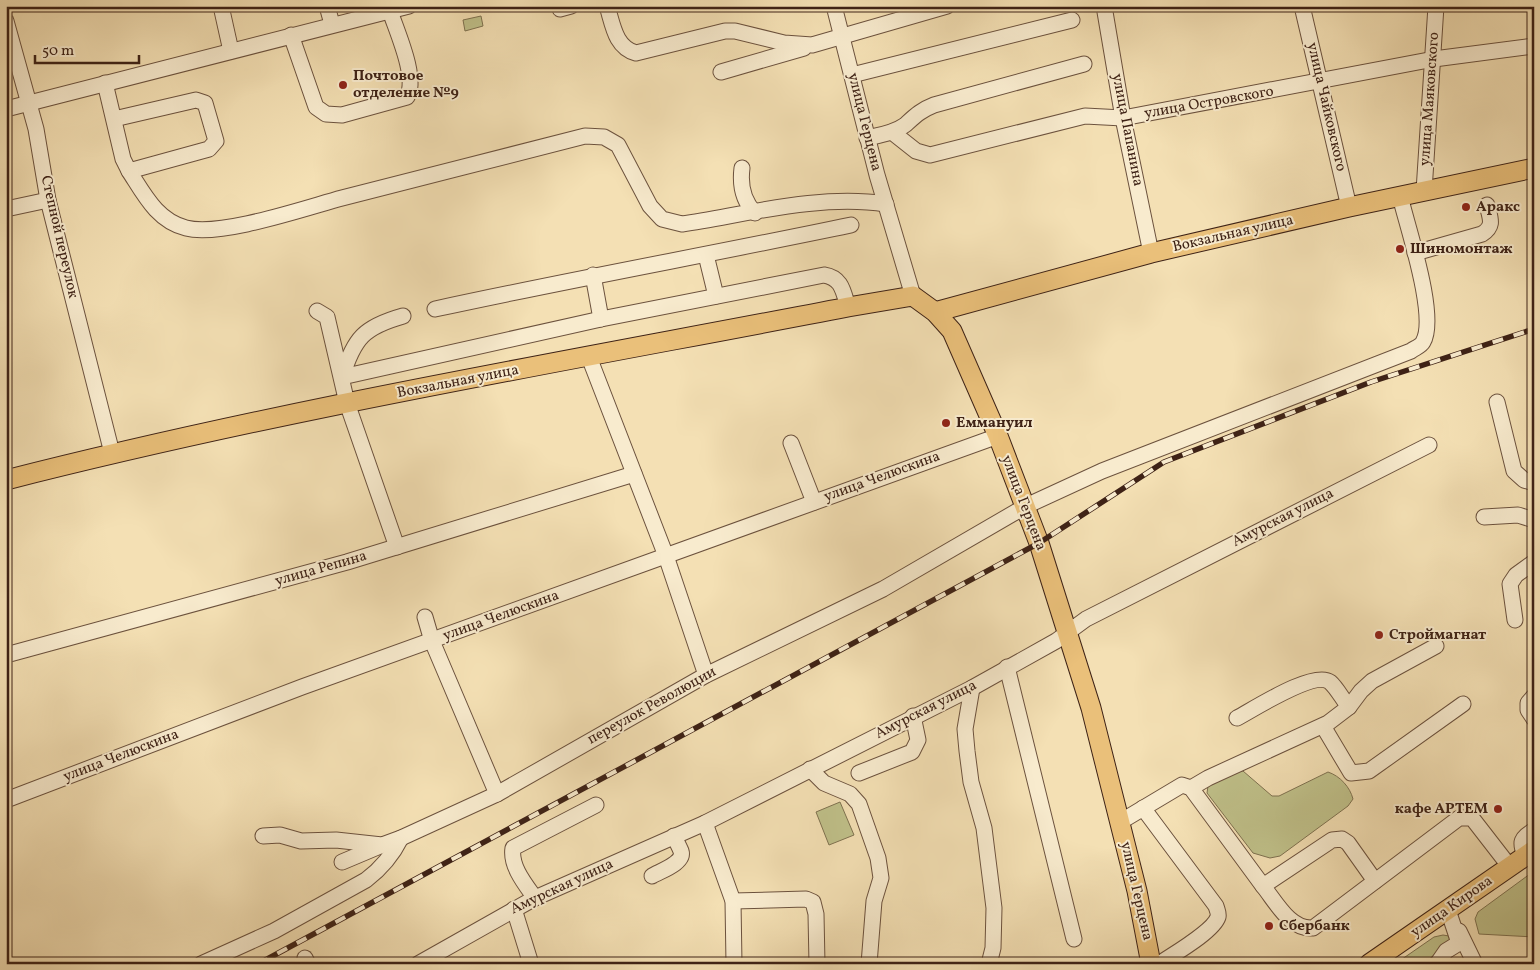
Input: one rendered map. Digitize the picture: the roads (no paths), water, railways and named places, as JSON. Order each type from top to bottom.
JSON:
[{"type":"main road","name":"Вокзальная улица","points":[[935,312],[1151,253],[1349,207],[1534,168]]},
{"type":"main road","name":"Вокзальная улица","points":[[6,480],[112,453],[347,403],[913,296]]},
{"type":"main road","name":"улица Герцена","points":[[913,296],[935,312],[952,331],[1026,506],[1091,708],[1138,891],[1150,964]]},
{"type":"main road","name":"улица Кирова","points":[[1369,964],[1523,858]]},
{"type":"street","points":[[221,6],[231,51]]},
{"type":"street","points":[[326,6],[332,24]]},
{"type":"street","points":[[6,109],[408,6]]},
{"type":"street","points":[[607,6],[619,43],[626,50],[636,53],[725,31],[735,31],[784,43],[812,45]]},
{"type":"street","name":"улица Герцена","points":[[834,6],[867,138],[913,296]]},
{"type":"street","points":[[721,72],[947,6]]},
{"type":"street","name":"улица Папанина","points":[[1104,6],[1123,118],[1151,253]]},
{"type":"street","name":"улица Чайковского","points":[[1302,6],[1349,207]]},
{"type":"street","name":"улица Маяковского","points":[[1424,191],[1436,6]]},
{"type":"street","points":[[291,35],[316,107],[326,114],[342,116],[407,97],[411,89],[409,73],[390,11]]},
{"type":"street","points":[[852,76],[1072,20]]},
{"type":"street","name":"Степной переулок","points":[[6,21],[36,129],[48,200],[112,453]]},
{"type":"street","name":"улица Островского","points":[[892,132],[916,151],[930,155],[1085,116],[1123,118],[1321,82],[1434,59],[1534,46]]},
{"type":"street","points":[[867,138],[892,132],[904,125],[920,110],[934,105],[1084,64]]},
{"type":"street","points":[[105,83],[123,159],[129,171],[157,211],[170,222],[199,231],[231,226],[585,136],[604,137],[618,145],[650,206],[662,219],[682,224],[833,201],[859,200],[886,204]]},
{"type":"street","points":[[114,119],[196,100],[205,103],[216,142],[209,149],[129,171]]},
{"type":"street","points":[[742,168],[742,190],[749,207],[754,213]]},
{"type":"street","points":[[1400,196],[1414,253],[1482,234],[1489,230],[1491,225],[1487,205]]},
{"type":"street","points":[[6,209],[48,200]]},
{"type":"street","points":[[434,309],[593,275],[706,255],[851,225]]},
{"type":"street","name":"переулок Революции","points":[[342,862],[401,838],[497,794],[706,675],[883,589],[1026,506],[1102,471],[1411,351],[1423,344],[1428,330],[1428,309],[1414,253]]},
{"type":"street","points":[[706,255],[716,296]]},
{"type":"street","points":[[593,275],[601,318]]},
{"type":"street","points":[[342,377],[601,318],[824,275],[834,277],[840,283],[848,307]]},
{"type":"street","points":[[317,311],[327,317],[347,403],[397,547]]},
{"type":"street","points":[[342,377],[349,355],[363,333],[382,322],[403,316]]},
{"type":"street","points":[[589,357],[666,556],[706,675]]},
{"type":"street","points":[[1497,402],[1514,471],[1524,480],[1534,483]]},
{"type":"street","name":"улица Челюскина","points":[[6,800],[302,688],[998,436]]},
{"type":"street","points":[[791,443],[814,502]]},
{"type":"street","name":"Амурская улица","points":[[418,964],[535,898],[705,823],[913,716],[972,688],[1095,615],[1429,445]]},
{"type":"street","name":"улица Репина","points":[[6,655],[397,547],[634,474]]},
{"type":"street","points":[[1484,517],[1518,515],[1534,520]]},
{"type":"street","points":[[1515,620],[1510,584],[1516,574],[1534,562]]},
{"type":"street","points":[[425,617],[432,641],[497,794]]},
{"type":"street","points":[[1191,788],[1208,778],[1323,726],[1349,708],[1360,691],[1372,681],[1436,646]]},
{"type":"street","points":[[1007,667],[1074,939]]},
{"type":"street","points":[[1237,718],[1302,684],[1321,679],[1330,682],[1349,708]]},
{"type":"street","points":[[972,688],[966,729],[967,751],[971,782],[984,828],[994,908],[993,948],[988,964]]},
{"type":"street","points":[[1534,696],[1528,703],[1528,710],[1534,719]]},
{"type":"street","points":[[1323,726],[1351,772],[1369,771],[1463,704]]},
{"type":"street","points":[[859,773],[912,752],[918,740],[913,716]]},
{"type":"street","points":[[810,769],[824,783],[850,794],[859,804],[876,850],[881,878],[872,917],[869,964]]},
{"type":"street","points":[[1120,822],[1182,785],[1191,788],[1263,886],[1293,923],[1306,928],[1317,924],[1459,818],[1472,818],[1523,858]]},
{"type":"street","points":[[535,898],[519,874],[512,855],[513,848],[596,805]]},
{"type":"street","points":[[1143,808],[1216,906],[1218,913],[1217,919],[1203,934],[1159,964]]},
{"type":"street","points":[[705,823],[733,901],[734,964]]},
{"type":"street","points":[[1523,858],[1521,838],[1534,830]]},
{"type":"street","points":[[263,836],[280,835],[301,841],[336,840],[382,846]]},
{"type":"street","points":[[652,876],[676,863],[680,857],[682,853],[674,836]]},
{"type":"street","points":[[201,964],[274,930],[366,880],[378,871],[391,856],[401,838]]},
{"type":"street","points":[[1263,886],[1332,840],[1342,839],[1348,843],[1375,881]]},
{"type":"street","points":[[733,901],[806,899],[813,902],[816,914],[817,964]]},
{"type":"street","points":[[514,909],[531,964]]},
{"type":"street","points":[[1437,964],[1446,951],[1458,943],[1448,910]]},
{"type":"street","points":[[1448,910],[1474,964]]},
{"type":"railway","points":[[258,964],[1039,543],[1164,462],[1371,382],[1534,329]]},
{"type":"place","name":"Почтовое отделение №9","points":[[343,85]]},
{"type":"place","name":"Аракс","points":[[1466,207]]},
{"type":"place","name":"Шиномонтаж","points":[[1400,249]]},
{"type":"place","name":"Еммануил","points":[[946,423]]},
{"type":"place","name":"Строймагнат","points":[[1379,635]]},
{"type":"place","name":"кафе АРТЕМ","points":[[1498,809]]},
{"type":"place","name":"Сбербанк","points":[[1269,926]]}]
